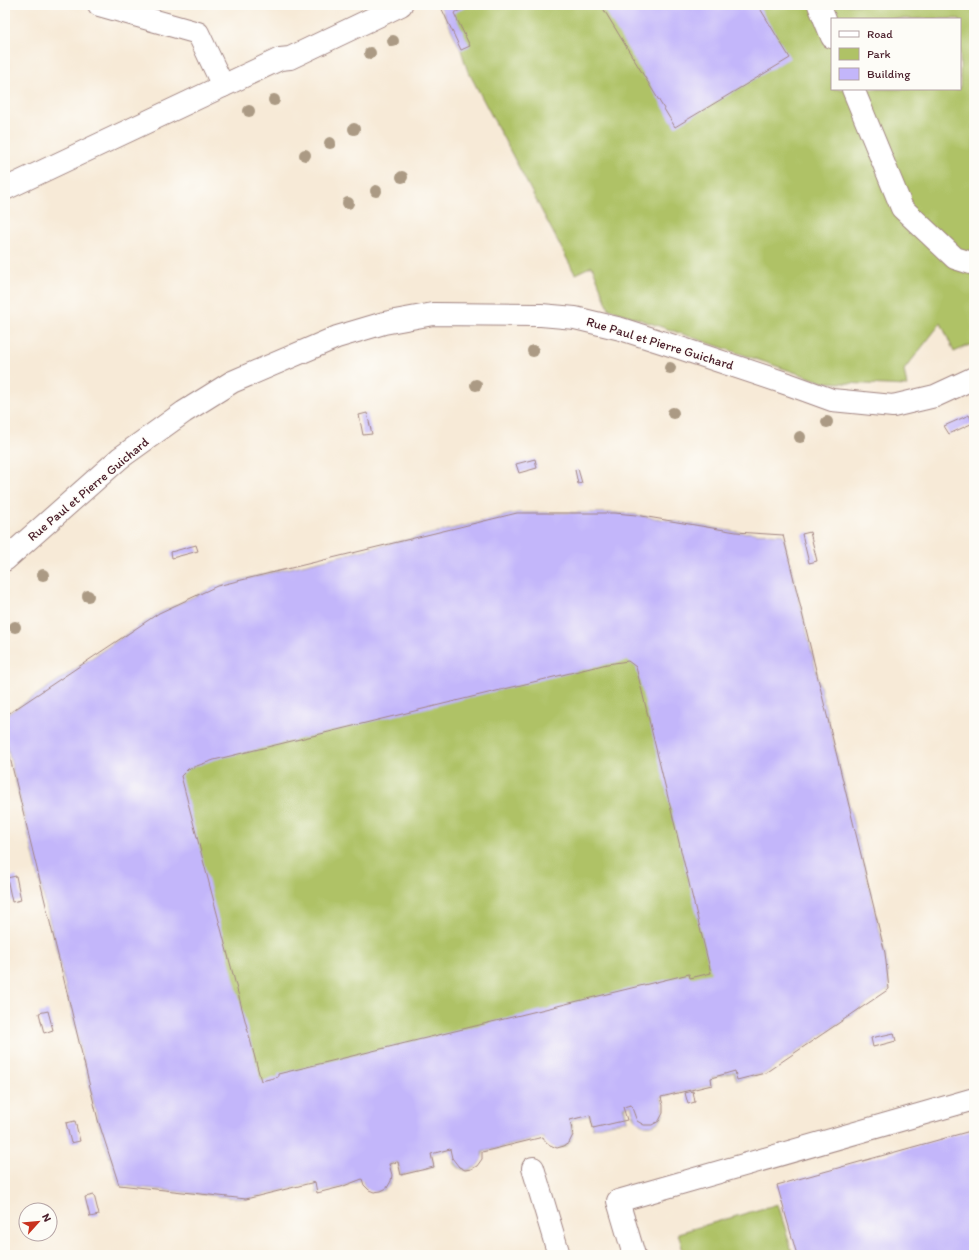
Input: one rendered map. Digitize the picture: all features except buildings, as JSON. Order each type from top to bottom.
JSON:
[{"type":"street","points":[[98,5],[198,33],[223,86]]},
{"type":"street","points":[[5,189],[280,59],[290,58],[401,5]]},
{"type":"street","points":[[819,5],[831,35]]},
{"type":"street","points":[[853,90],[902,208],[955,258],[974,264]]},
{"type":"street","name":"Rue Paul et Pierre Guichard","points":[[5,560],[120,458],[184,412],[232,382],[337,337],[384,323],[433,314],[541,315],[575,318],[621,329],[832,400],[894,406],[935,396],[974,378]]},
{"type":"street","points":[[634,1255],[618,1201],[974,1099]]},
{"type":"street","points":[[533,1168],[559,1255]]},
{"type":"green space","points":[[440,5],[974,5],[974,343],[954,352],[941,323],[904,370],[907,386],[823,382],[609,309],[592,266],[575,274],[467,69],[461,50]]},
{"type":"green space","points":[[517,513],[615,513],[636,515],[736,532],[783,535],[885,953],[889,989],[765,1073],[737,1080],[734,1072],[711,1078],[712,1085],[661,1097],[663,1107],[662,1117],[659,1121],[652,1125],[644,1125],[640,1123],[634,1115],[631,1105],[624,1107],[627,1120],[593,1128],[590,1115],[570,1120],[573,1134],[567,1145],[563,1147],[550,1144],[543,1137],[483,1152],[478,1164],[467,1170],[456,1165],[450,1149],[431,1154],[434,1167],[401,1175],[398,1162],[390,1164],[391,1181],[389,1186],[381,1191],[372,1191],[364,1185],[362,1179],[341,1187],[317,1193],[315,1182],[246,1199],[119,1185],[98,1120],[5,737],[5,716],[159,613],[217,586]]},
{"type":"green space","points":[[778,1204],[793,1255],[684,1255],[678,1233]]}]
